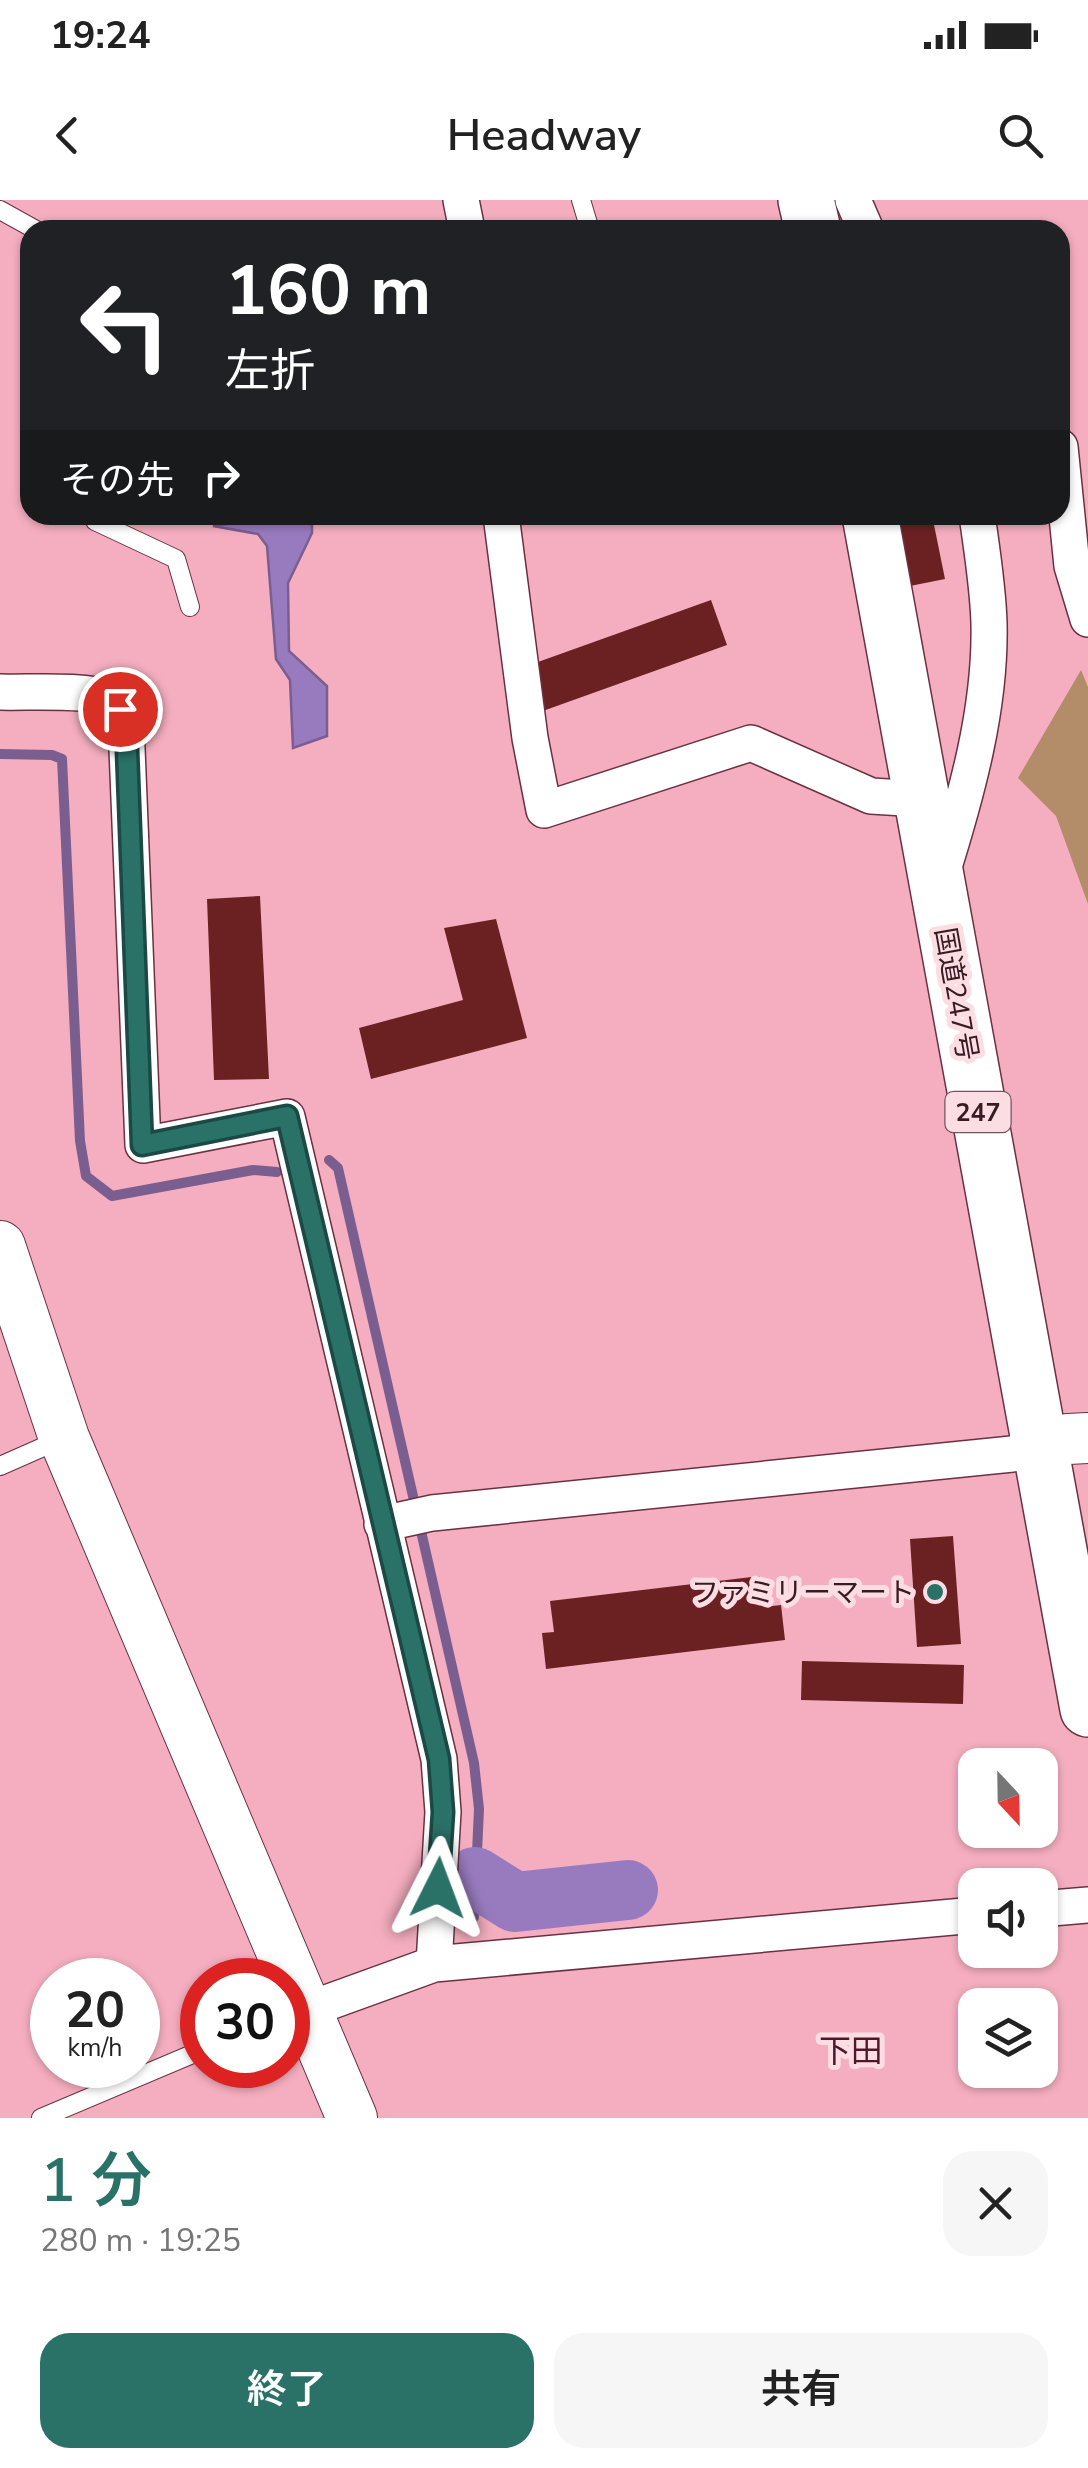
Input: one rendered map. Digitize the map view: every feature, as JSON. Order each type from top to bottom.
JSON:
[{"type":"highway","name":"国道247号","points":[[872,525],[937,887],[1063,1442],[1088,1709]]},
{"type":"street","points":[[501,525],[530,738],[544,810],[752,743],[871,796],[921,799]]},
{"type":"street","points":[[937,887],[968,790],[987,668],[987,588],[978,525]]},
{"type":"street","points":[[1068,525],[1072,566],[1088,619]]},
{"type":"street","points":[[0,692],[92,694],[108,699],[120,709],[126,724],[142,1145],[287,1116],[404,1519],[442,1782],[434,1964]]},
{"type":"street","points":[[0,1246],[64,1438],[275,1958]]},
{"type":"street","points":[[404,1519],[1012,1454],[1063,1442]]},
{"type":"street","points":[[1058,1907],[1088,1904]]},
{"type":"street","points":[[310,2010],[434,1964],[958,1917]]},
{"type":"street","points":[[310,2037],[352,2118]]},
{"type":"lane","points":[[104,525],[176,559],[190,607]]},
{"type":"lane","points":[[0,1466],[64,1438]]},
{"type":"lane","points":[[41,2118],[180,2058]]},
{"type":"shaded area","points":[[312,525],[312,533],[288,583],[289,651],[327,686],[327,736],[293,748],[290,680],[276,659],[267,546],[258,534],[213,526]]},
{"type":"shaded area","points":[[1081,670],[1088,687],[1088,904],[1056,816],[1018,778]]},
{"type":"building","points":[[899,525],[934,525],[945,579],[910,586]]},
{"type":"building","points":[[711,600],[727,645],[540,712],[524,667]]},
{"type":"building","points":[[260,896],[269,1079],[214,1080],[207,899]]},
{"type":"building","points":[[496,919],[527,1038],[371,1079],[359,1028],[463,1000],[444,928]]},
{"type":"building","name":"ファミリーマート","points":[[953,1536],[961,1644],[917,1647],[910,1539]]},
{"type":"building","points":[[760,1576],[764,1607],[781,1605],[785,1640],[546,1669],[542,1633],[554,1632],[550,1601]]},
{"type":"building","points":[[802,1661],[964,1665],[963,1704],[801,1700]]},
{"type":"waterway","points":[[0,754],[52,755],[62,759],[80,1141],[86,1176],[112,1196],[253,1170],[277,1172]]},
{"type":"waterway","points":[[329,1160],[338,1168],[474,1763],[479,1809],[474,1917]]},
{"type":"waterway","points":[[475,1877],[515,1902],[628,1890]]},
{"type":"place","name":"ファミリーマート","points":[[935,1592]]},
{"type":"district","name":"下田","points":[[851,2051]]},
{"type":"route","points":[[120,709],[126,724],[142,1145],[287,1116],[439,1759],[443,1812],[438,1888]]}]
